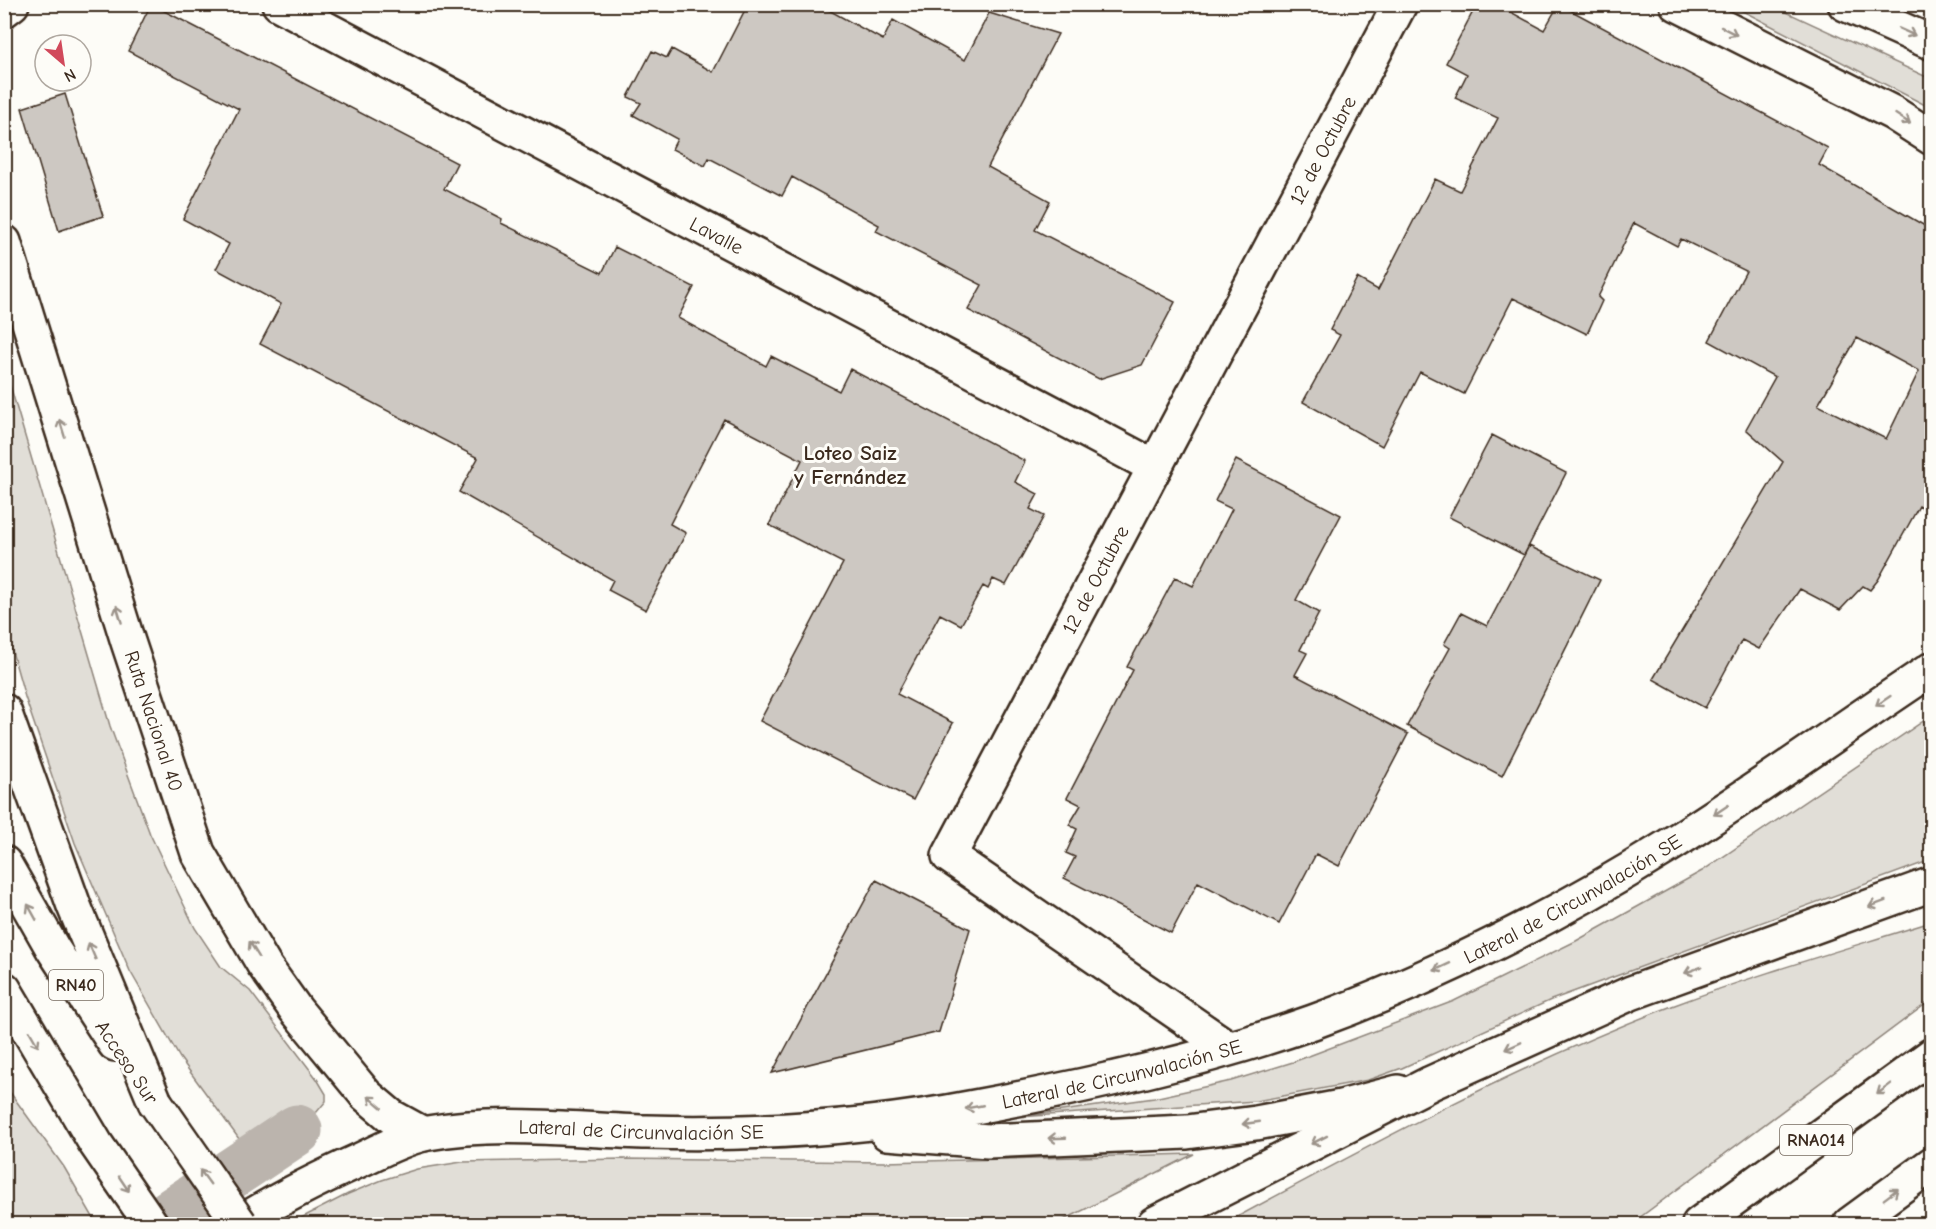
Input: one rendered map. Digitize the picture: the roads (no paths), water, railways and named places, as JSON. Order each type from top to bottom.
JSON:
[{"type":"main road","points":[[4,10],[12,4]]},
{"type":"main road","name":"Lavalle","points":[[279,4],[1155,467]]},
{"type":"main road","name":"12 de Octubre","points":[[1227,1047],[949,856],[1400,4]]},
{"type":"main road","points":[[1677,4],[1893,113],[1932,138]]},
{"type":"main road","points":[[1845,4],[1932,43]]},
{"type":"main road","name":"Ruta Nacional 40","points":[[4,242],[128,642],[198,854],[235,919],[296,1011],[366,1095],[392,1117],[423,1134]]},
{"type":"main road","name":"Lateral de Circunvalación SE","points":[[239,1224],[262,1209],[323,1177],[386,1147],[423,1134],[468,1128],[705,1132],[820,1129],[972,1108],[1150,1070],[1311,1023],[1402,986],[1492,944],[1665,848],[1932,669]]},
{"type":"main road","points":[[4,711],[74,906],[155,1102]]},
{"type":"main road","name":"Acceso Sur","points":[[4,862],[53,949],[239,1224]]},
{"type":"main road","points":[[1154,1224],[1431,1083],[1631,993],[1932,884]]},
{"type":"main road","points":[[4,989],[96,1144],[151,1224]]},
{"type":"main road","name":"RNA014","points":[[1700,1224],[1932,1055]]},
{"type":"main road","points":[[820,1129],[988,1140],[1187,1132],[1256,1123],[1341,1107],[1431,1083]]},
{"type":"main road","points":[[1850,1224],[1932,1164]]},
{"type":"waterway","points":[[156,1224],[297,1130]]},
{"type":"district","name":"Loteo Saiz y Fernández","points":[[850,465]]}]
